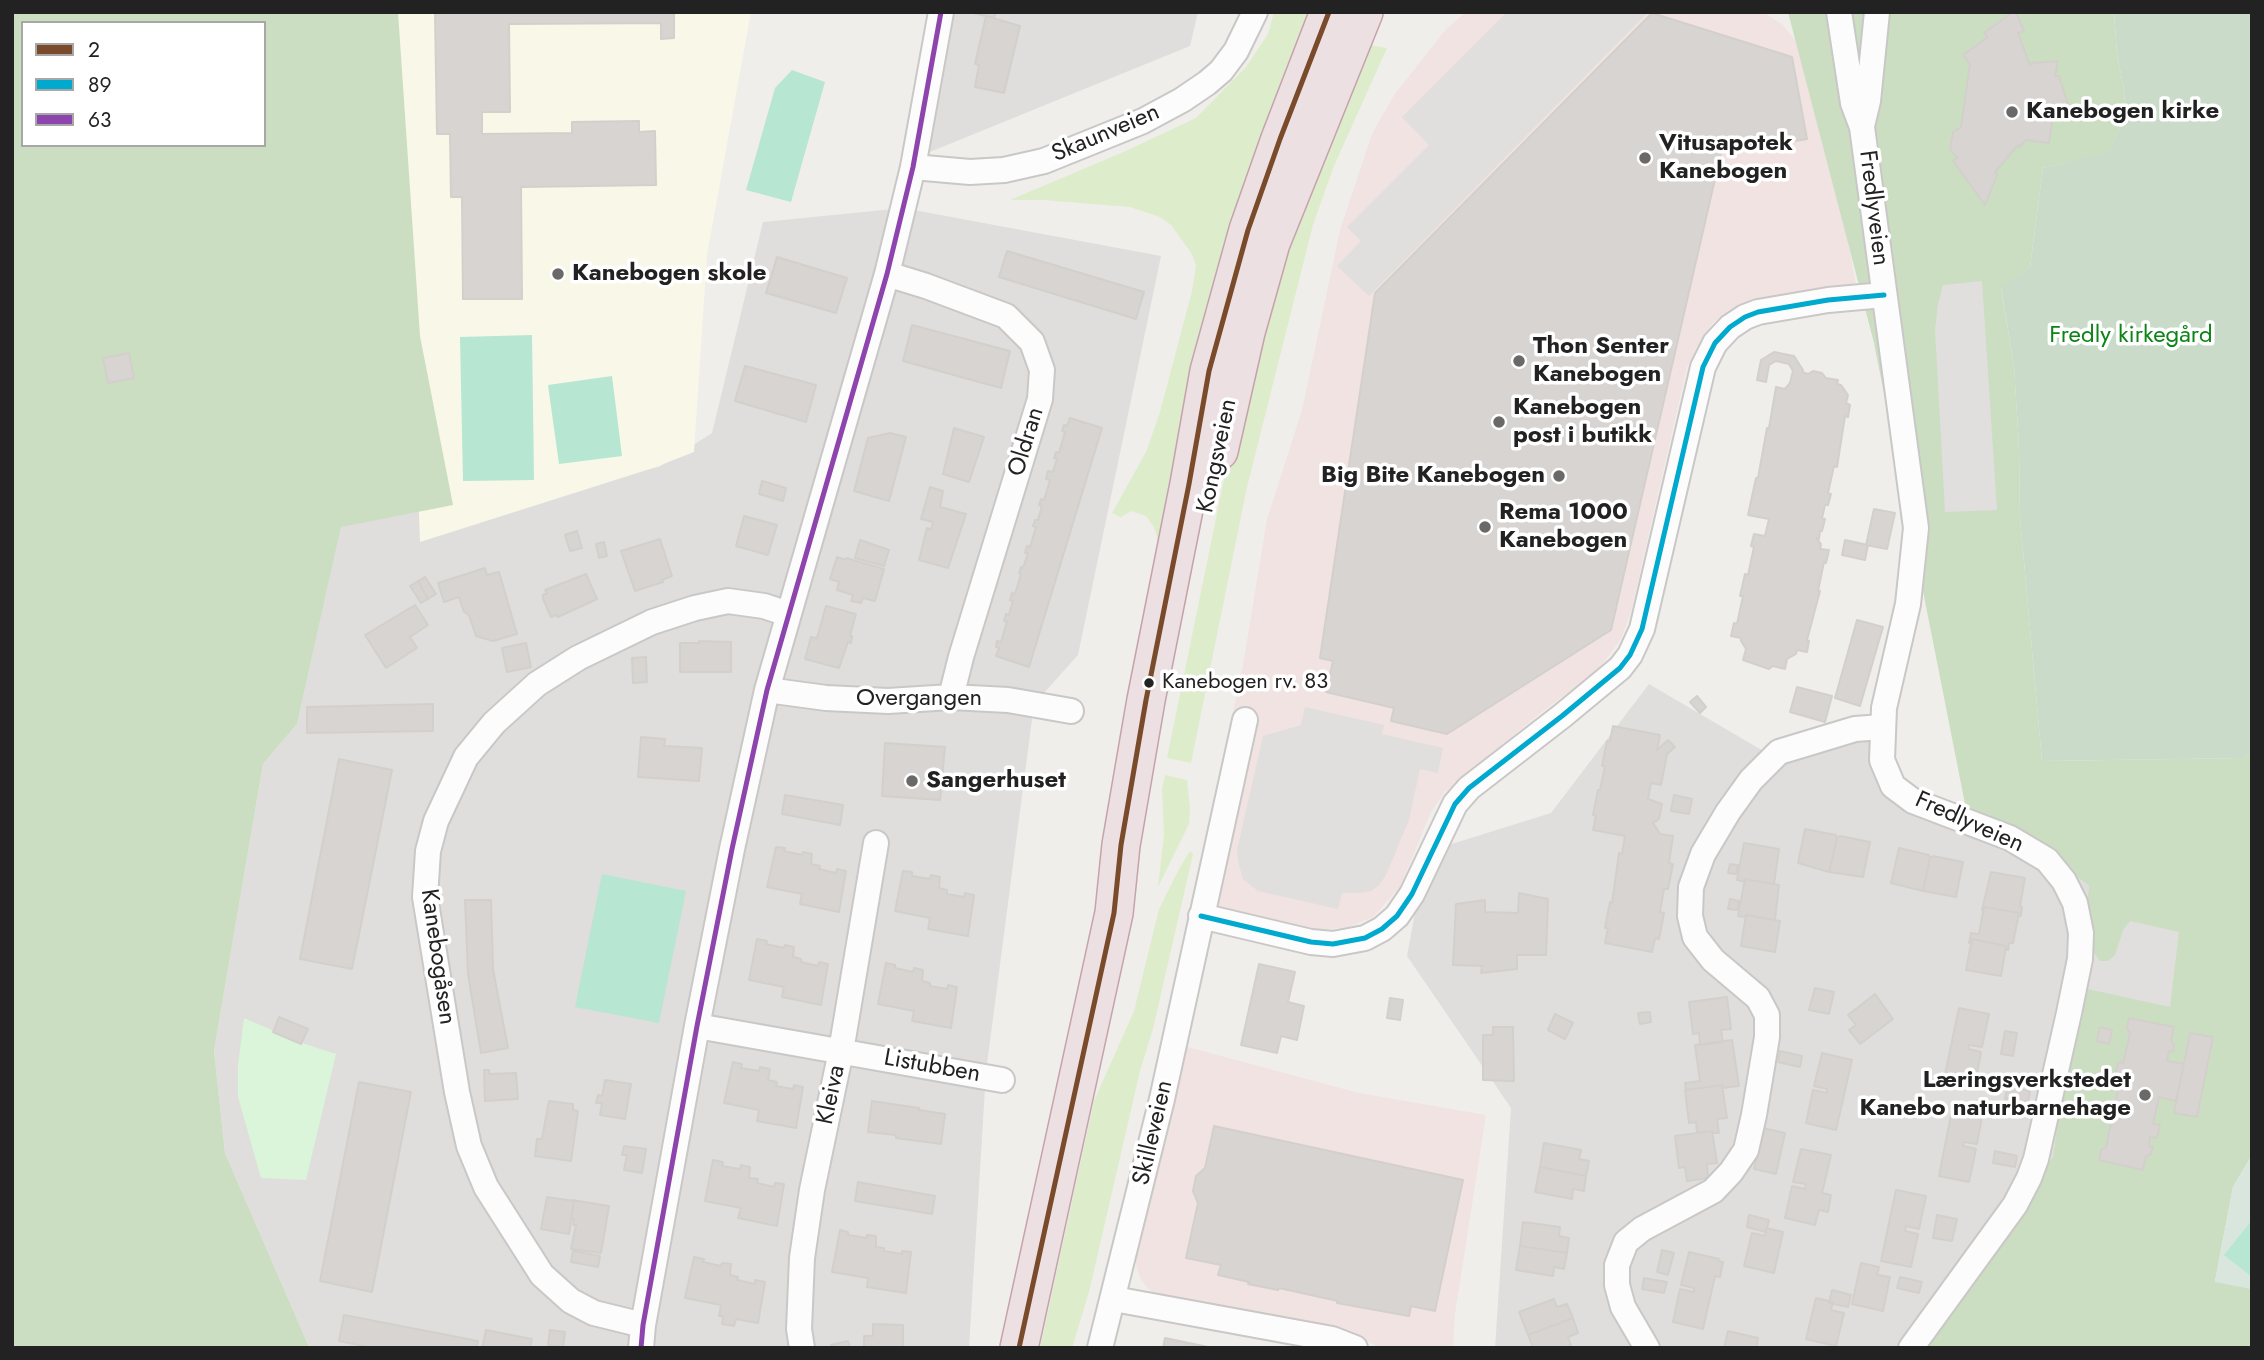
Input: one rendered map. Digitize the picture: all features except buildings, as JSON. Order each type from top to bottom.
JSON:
[{"type":"highway","name":"Kongsveien","points":[[1114,913],[1121,845],[1146,700],[1209,371],[1248,230],[1329,12]]},
{"type":"highway","name":"Kongsveien","points":[[1019,1348],[1114,913],[1134,851],[1150,785],[1229,404],[1257,292],[1282,215],[1364,12]]},
{"type":"street","points":[[642,1336],[697,1026],[767,690],[887,274],[913,167],[941,12]]},
{"type":"street","name":"Skaunveien","points":[[913,167],[970,172],[1003,170],[1066,153],[1143,121],[1182,100],[1221,71],[1236,51],[1255,12]]},
{"type":"street","name":"Fredlyveien","points":[[1839,12],[1853,103],[1862,127],[1916,528],[1908,604],[1884,708],[1882,760],[1893,786],[1913,801],[2010,838],[2047,860],[2064,881],[2075,903],[2081,933],[2080,959],[2033,1169],[2015,1205],[1911,1348]]},
{"type":"street","name":"Fredlyveien","points":[[1862,127],[1868,101],[1877,12]]},
{"type":"street","name":"Oldran","points":[[887,274],[1006,316],[1032,342],[1042,370],[1040,399],[951,697]]},
{"type":"street","points":[[1201,916],[1311,942],[1333,944],[1365,938],[1382,929],[1397,916],[1412,894],[1455,804],[1469,788],[1572,708],[1619,668],[1630,655],[1642,629],[1703,367],[1715,343],[1730,327],[1758,312],[1828,300],[1884,295]]},
{"type":"street","name":"Kanebogåsen","points":[[642,1336],[571,1301],[542,1275],[486,1186],[469,1146],[447,1038],[425,897],[428,851],[436,821],[466,757],[494,723],[537,684],[578,658],[652,622],[695,608],[728,601],[764,606],[788,614]]},
{"type":"street","name":"Overgangen","points":[[767,690],[826,698],[888,701],[951,697],[1008,700],[1071,711]]},
{"type":"street","name":"Skilleveien","points":[[1100,1348],[1165,1086],[1245,720]]},
{"type":"street","points":[[1647,1348],[1622,1307],[1617,1285],[1617,1265],[1626,1242],[1642,1229],[1713,1191],[1731,1172],[1746,1150],[1767,1037],[1767,1015],[1758,998],[1713,960],[1695,937],[1690,916],[1691,887],[1703,855],[1728,812],[1751,780],[1779,752],[1855,729],[1882,727]]},
{"type":"street","name":"Kleiva","points":[[802,1348],[799,1329],[802,1258],[876,843]]},
{"type":"street","name":"Listubben","points":[[697,1026],[1002,1080]]},
{"type":"street","points":[[1114,1299],[1332,1339],[1354,1348]]},
{"type":"shaded area","name":"Kanebogen skole","points":[[390,12],[751,12],[707,255],[694,452],[653,468],[420,542],[411,293]]},
{"type":"shaded area","points":[[948,12],[1198,12],[1190,46],[920,156]]},
{"type":"shaded area","points":[[1466,12],[1763,12],[1783,25],[1810,59],[1818,79],[1856,285],[1752,299],[1714,322],[1700,341],[1687,367],[1631,612],[1621,639],[1598,670],[1538,715],[1445,792],[1431,812],[1400,887],[1373,917],[1349,927],[1321,930],[1193,901],[1243,665],[1267,519],[1302,410],[1340,230],[1372,134],[1394,95],[1447,28]]},
{"type":"shaded area","points":[[1507,12],[1647,13],[1369,296],[1337,266],[1361,241],[1347,227],[1429,145],[1402,117]]},
{"type":"shaded area","points":[[903,208],[1161,256],[1078,655],[1034,704],[986,1072],[969,1348],[309,1347],[225,1153],[214,1051],[263,764],[297,724],[341,526],[659,467],[712,433],[763,222]]},
{"type":"shaded area","points":[[1982,281],[1997,510],[1945,512],[1935,330],[1938,304],[1943,285]]},
{"type":"shaded area","points":[[1649,684],[1765,752],[1871,720],[1897,799],[2004,822],[2089,886],[2053,1157],[1905,1348],[1495,1348],[1511,1108],[1407,956],[1426,852],[1551,813]]},
{"type":"shaded area","points":[[1305,707],[1384,725],[1382,734],[1443,748],[1438,773],[1420,769],[1409,820],[1386,875],[1371,891],[1342,893],[1338,909],[1258,891],[1243,879],[1238,861],[1237,850],[1263,736],[1301,725]]},
{"type":"shaded area","points":[[2130,921],[2179,932],[2170,1007],[2083,988],[2091,949],[2100,961],[2108,961],[2115,955],[2123,930]]},
{"type":"shaded area","points":[[1184,1046],[1359,1093],[1486,1115],[1455,1314],[1453,1348],[1380,1348],[1349,1331],[1156,1294],[1147,1288],[1136,1265],[1137,1254]]},
{"type":"shaded area","points":[[2252,1155],[2252,1289],[2215,1282],[2233,1187]]},
{"type":"green space","points":[[12,12],[398,12],[420,336],[453,505],[341,527],[297,724],[263,764],[214,1051],[225,1153],[309,1347],[313,1348],[12,1348]]},
{"type":"green space","points":[[1274,12],[1313,12],[1159,544],[1154,527],[1146,516],[1131,511],[1121,517],[1112,513],[1146,452],[1160,412],[1192,291],[1196,266],[1192,254],[1171,225],[1160,217],[1130,207],[1010,200],[1196,118],[1246,67],[1268,34]]},
{"type":"green space","points":[[1788,12],[2114,12],[2117,54],[2125,95],[2121,125],[2110,153],[2043,168],[2030,267],[2001,288],[2014,366],[2020,517],[2042,761],[2244,758],[2252,752],[2252,1155],[2233,1187],[2215,1281],[2252,1289],[2252,1348],[1905,1348],[2053,1157],[2089,886],[2004,822],[1967,814],[1874,343]]},
{"type":"green space","name":"Fredly kirkegård","points":[[2114,12],[2252,12],[2252,752],[2244,758],[2042,761],[2020,517],[2014,366],[2001,287],[2030,267],[2043,168],[2110,152],[2121,125],[2125,95],[2117,54]]},
{"type":"green space","points":[[1370,45],[1387,48],[1334,166],[1313,225],[1247,487],[1191,763],[1167,758],[1223,484],[1273,275]]},
{"type":"green space","points":[[792,70],[825,82],[791,202],[746,190],[775,88]]},
{"type":"green space","points":[[532,335],[534,480],[463,481],[460,337]]},
{"type":"green space","points":[[612,376],[622,456],[559,464],[548,385]]},
{"type":"green space","points":[[1165,775],[1187,780],[1189,824],[1158,887],[1164,835],[1162,789]]},
{"type":"green space","points":[[1190,851],[1193,854],[1153,1029],[1140,1071],[1089,1292],[1072,1348],[1040,1348],[1094,1101],[1134,1011],[1159,909]]},
{"type":"green space","points":[[602,874],[686,891],[659,1023],[575,1007]]},
{"type":"green space","points":[[244,1018],[302,1043],[336,1054],[306,1180],[261,1178],[238,1097],[238,1065]]},
{"type":"green space","points":[[2252,1220],[2252,1277],[2224,1255]]},
{"type":"transit line","name":"63","points":[[641,1348],[697,1026],[767,690],[887,274],[913,167],[941,12]]},
{"type":"transit line","name":"2","points":[[1019,1348],[1114,913],[1121,845],[1146,700],[1209,371],[1248,230],[1329,12]]},
{"type":"transit line","name":"89","points":[[1201,916],[1311,942],[1333,944],[1365,938],[1382,929],[1397,916],[1412,894],[1455,804],[1469,788],[1562,716],[1620,668],[1630,655],[1642,629],[1703,367],[1715,343],[1730,327],[1758,312],[1828,300],[1884,295]]},
{"type":"place","name":"Kanebogen kirke","points":[[2012,112]]},
{"type":"place","name":"Vitusapotek Kanebogen","points":[[1645,158]]},
{"type":"place","name":"Kanebogen skole","points":[[558,274]]},
{"type":"place","name":"Thon Senter Kanebogen","points":[[1519,361]]},
{"type":"place","name":"Kanebogen post i butikk","points":[[1499,422]]},
{"type":"place","name":"Big Bite Kanebogen","points":[[1559,476]]},
{"type":"place","name":"Rema 1000 Kanebogen","points":[[1485,527]]},
{"type":"place","name":"Kanebogen rv. 83","points":[[1149,683]]},
{"type":"place","name":"Sangerhuset","points":[[912,781]]},
{"type":"place","name":"Læringsverkstedet Kanebo naturbarnehage","points":[[2145,1095]]}]
